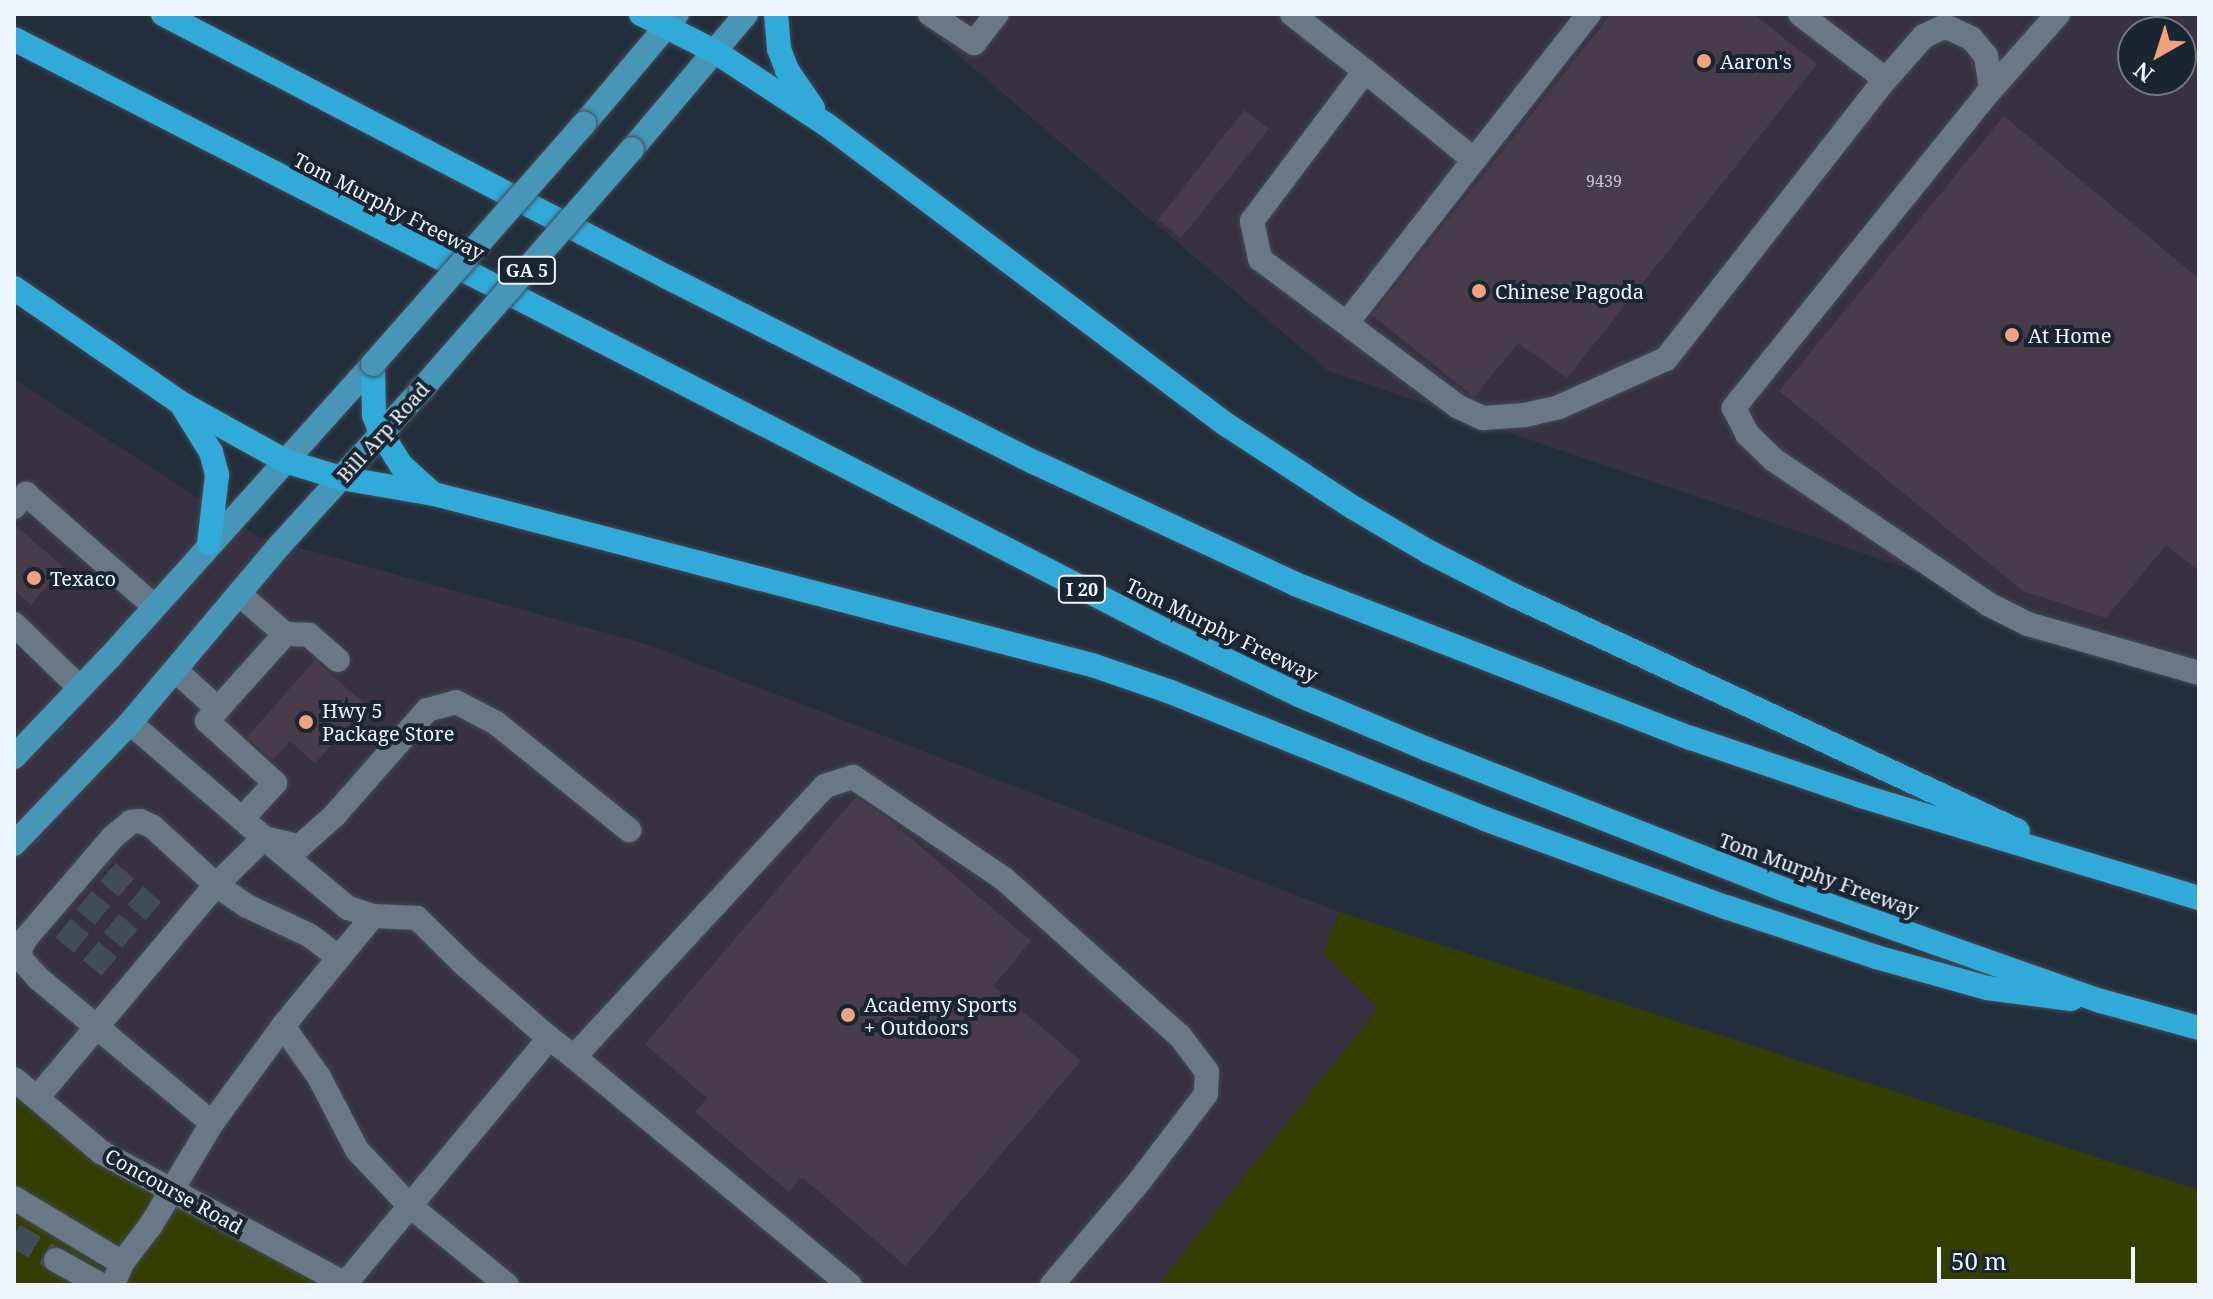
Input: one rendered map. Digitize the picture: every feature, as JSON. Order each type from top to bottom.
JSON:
[{"type":"highway","points":[[163,14],[667,277],[993,442],[1295,584],[1691,738],[1861,796],[2199,898]]},
{"type":"highway","points":[[641,14],[671,21],[827,125],[1279,462],[1429,552],[2088,865]]},
{"type":"highway","points":[[776,14],[779,49],[787,70],[827,125]]},
{"type":"highway","name":"Tom Murphy Freeway","points":[[14,39],[1086,590],[1299,695],[1427,749],[1785,890],[2101,1001],[2199,1028]]},
{"type":"highway","points":[[14,288],[179,402],[285,461],[341,478],[434,494],[1092,665],[1171,692],[1526,835],[1876,957],[1987,988],[2047,998],[2101,1001]]},
{"type":"highway","points":[[373,364],[374,415],[381,433],[402,466],[434,494]]},
{"type":"highway","points":[[179,402],[211,452],[217,475],[209,544]]},
{"type":"main road","name":"Bill Arp Road","points":[[14,844],[130,723],[239,594],[632,149],[746,14]]},
{"type":"main road","name":"GA 5","points":[[14,757],[373,364],[671,21]]},
{"type":"street","points":[[930,14],[974,43],[997,14]]},
{"type":"street","points":[[1292,14],[1474,160]]},
{"type":"street","points":[[1347,323],[1589,14]]},
{"type":"street","points":[[1800,14],[1885,79]]},
{"type":"street","points":[[1987,94],[2058,14]]},
{"type":"street","points":[[1365,71],[1252,221],[1260,259],[1457,406],[1483,418],[1525,415],[1559,407],[1666,359],[1885,79],[1924,36],[1941,20],[1971,38],[1986,56],[1991,89],[1734,408],[1747,434],[1774,460],[1988,604],[2028,624],[2199,673]]},
{"type":"street","points":[[14,507],[26,494],[154,606]]},
{"type":"street","points":[[239,594],[285,634],[309,635],[338,660]]},
{"type":"street","points":[[14,624],[80,688]]},
{"type":"street","points":[[242,819],[275,783],[207,721],[285,634]]},
{"type":"street","points":[[175,670],[218,709]]},
{"type":"street","points":[[264,838],[300,846],[334,816],[427,710],[456,702],[496,723],[629,830]]},
{"type":"street","points":[[130,723],[348,908],[373,916],[417,918],[465,965],[549,1038],[850,1285]]},
{"type":"street","points":[[574,1057],[825,786],[853,777],[1003,878],[1180,1036],[1207,1072],[1206,1094],[1139,1182],[1052,1285]]},
{"type":"street","points":[[212,1123],[39,979],[21,959],[20,949],[26,938],[54,922],[101,866],[123,827],[140,821],[153,827],[216,885],[247,906],[309,935],[338,957]]},
{"type":"street","points":[[37,1098],[95,1027],[123,977],[144,951],[168,924],[216,885],[264,838]]},
{"type":"street","points":[[14,1198],[118,1274],[212,1123],[283,1026],[373,916]]},
{"type":"street","points":[[283,1026],[319,1077],[357,1150],[410,1206],[507,1285]]},
{"type":"street","points":[[346,1284],[549,1038]]},
{"type":"street","name":"Concourse Road","points":[[14,1079],[101,1152],[346,1284]]},
{"type":"street","points":[[56,1260],[101,1285]]},
{"type":"shaded area","points":[[910,14],[2199,14],[2199,668],[1328,371]]},
{"type":"shaded area","points":[[14,379],[257,536],[646,644],[1339,912],[1324,952],[1378,1008],[1158,1285],[347,1285],[101,1152],[14,1079]]},
{"type":"green space","points":[[1339,912],[2199,1190],[2199,1285],[1158,1285],[1378,1008],[1323,952]]},
{"type":"green space","points":[[14,1079],[101,1152],[347,1285],[14,1285]]},
{"type":"building","points":[[1611,14],[1753,14],[1817,64],[1567,378],[1518,343],[1474,397],[1372,315]]},
{"type":"building","points":[[1244,110],[1269,129],[1181,238],[1158,220]]},
{"type":"building","name":"At Home","points":[[2004,116],[2199,279],[2199,571],[2166,545],[2106,618],[2023,591],[1779,391]]},
{"type":"building","name":"Texaco","points":[[14,524],[63,567],[31,605],[14,590]]},
{"type":"building","name":"Hwy 5 Package Store","points":[[315,660],[367,706],[315,763],[290,741],[273,760],[247,737]]},
{"type":"building","name":"Academy Sports + Outdoors","points":[[856,797],[887,818],[1031,941],[993,986],[1081,1061],[905,1266],[802,1177],[789,1192],[695,1112],[707,1098],[645,1044]]},
{"type":"tunnel","points":[[108,872],[159,916]]},
{"type":"tunnel","points":[[84,900],[136,944]]},
{"type":"tunnel","points":[[63,928],[115,971]]},
{"type":"tunnel","points":[[14,1235],[56,1260]]},
{"type":"place","name":"Aaron's","points":[[1704,61]]},
{"type":"place","name":"Chinese Pagoda","points":[[1479,291]]},
{"type":"place","name":"At Home","points":[[2012,335]]},
{"type":"place","name":"Texaco","points":[[34,578]]},
{"type":"place","name":"Hwy 5 Package Store","points":[[306,722]]},
{"type":"place","name":"Academy Sports + Outdoors","points":[[848,1015]]}]
